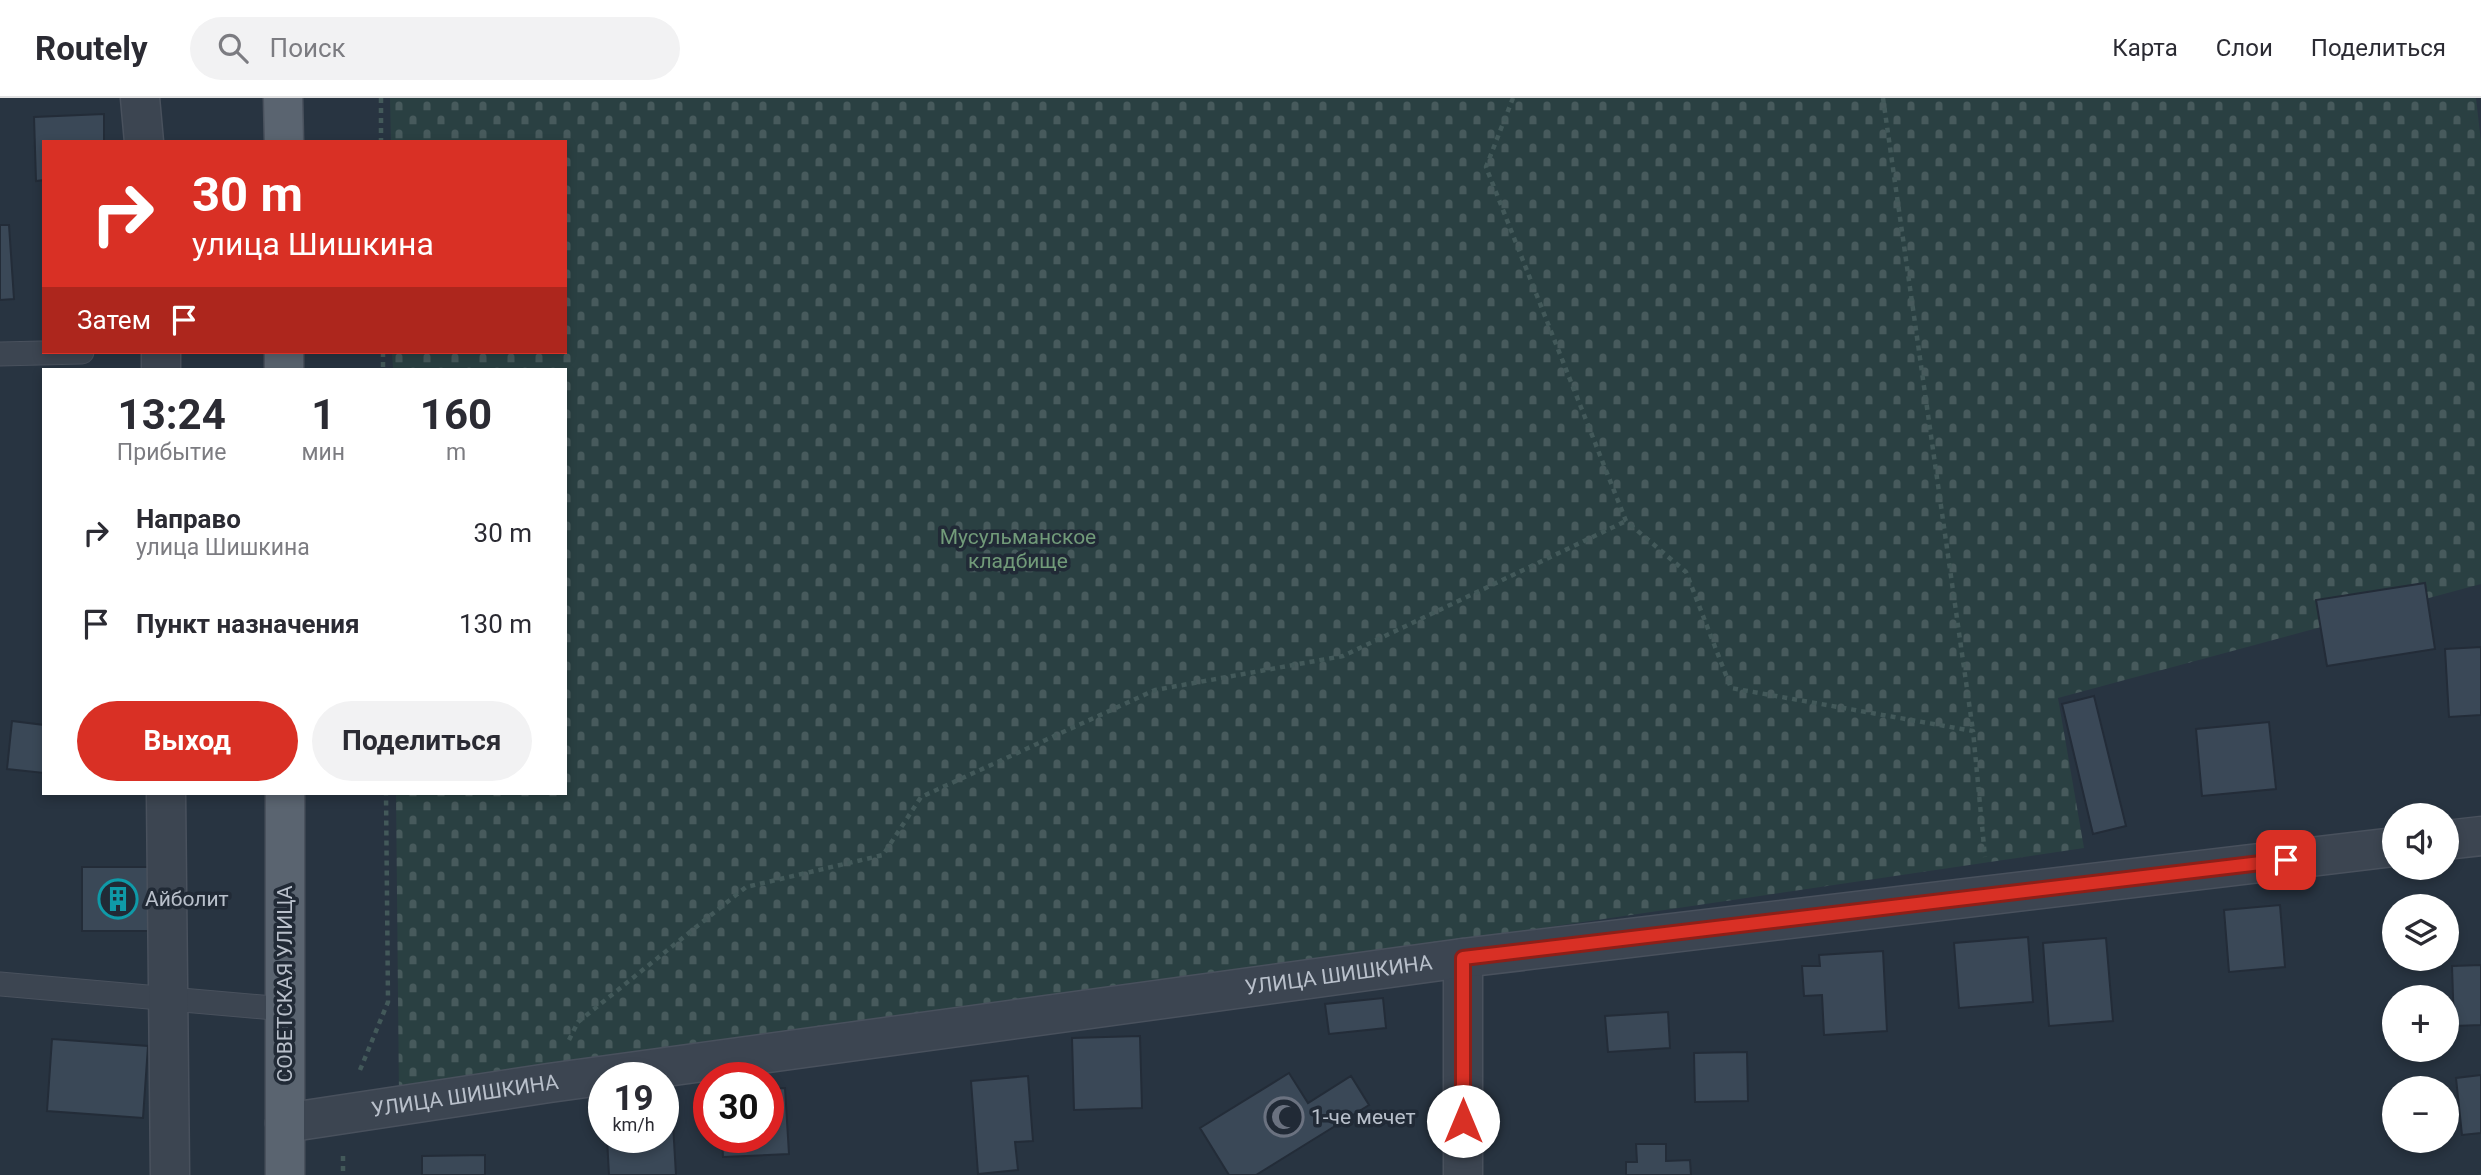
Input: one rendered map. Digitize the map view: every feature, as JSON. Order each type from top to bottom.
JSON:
[{"type":"main road","points":[[284,98],[284,140]]},
{"type":"main road","name":"СОВЕТСКАЯ УЛИЦА","points":[[285,795],[285,1175]]},
{"type":"street","points":[[140,98],[144,140]]},
{"type":"street","points":[[166,795],[170,1175]]},
{"type":"street","points":[[2459,839],[2481,836]]},
{"type":"street","name":"УЛИЦА ШИШКИНА","points":[[285,1124],[549,1083],[1463,958],[2382,847]]},
{"type":"street","points":[[1463,958],[1464,1175]]},
{"type":"lane","points":[[0,354],[42,353]]},
{"type":"lane","points":[[0,984],[285,1009]]},
{"type":"path","points":[[381,98],[381,140]]},
{"type":"path","points":[[1513,98],[1486,167],[1626,521],[1686,572],[1731,688],[1973,731]]},
{"type":"path","points":[[1883,98],[1973,731],[1989,896]]},
{"type":"path","points":[[549,1083],[578,1022],[746,887],[883,855],[921,797],[1155,690],[1343,656],[1626,521]]},
{"type":"path","points":[[343,1175],[342,1115],[388,1002],[386,795]]},
{"type":"green space","name":"Мусульманское кладбище","points":[[390,98],[2476,98],[2481,142],[2481,584],[2058,698],[2084,848],[636,1062],[588,1062],[588,1069],[399,1097],[396,795],[567,795],[567,368],[393,368],[392,354],[567,354],[567,140],[391,140]]},
{"type":"building","points":[[104,114],[104,140],[42,140],[42,180],[36,181],[34,117]]},
{"type":"building","points":[[0,225],[9,225],[14,299],[0,300]]},
{"type":"building","points":[[2425,583],[2435,649],[2327,666],[2316,600]]},
{"type":"building","points":[[2481,647],[2481,715],[2449,717],[2445,649]]},
{"type":"building","points":[[2094,696],[2126,826],[2093,834],[2062,704]]},
{"type":"building","points":[[12,721],[42,725],[42,773],[7,769]]},
{"type":"building","points":[[2269,722],[2276,789],[2202,796],[2196,729]]},
{"type":"building","name":"Айболит","points":[[82,867],[155,867],[155,931],[82,931]]},
{"type":"building","points":[[2280,905],[2285,967],[2229,972],[2224,910]]},
{"type":"building","points":[[2028,937],[2033,1002],[1959,1008],[1954,943]]},
{"type":"building","points":[[2106,938],[2113,1021],[2049,1026],[2043,943]]},
{"type":"building","points":[[1883,951],[1887,1031],[1824,1035],[1822,995],[1804,996],[1802,966],[1820,966],[1819,955]]},
{"type":"building","points":[[2481,965],[2481,1025],[2459,1026],[2459,985],[2453,985],[2452,971],[2459,971],[2459,966]]},
{"type":"building","points":[[1383,998],[1386,1028],[1329,1034],[1325,1004]]},
{"type":"building","points":[[1668,1012],[1670,1048],[1608,1052],[1605,1016]]},
{"type":"building","points":[[1140,1036],[1142,1108],[1074,1110],[1072,1038]]},
{"type":"building","points":[[52,1039],[148,1046],[143,1118],[47,1111]]},
{"type":"building","points":[[1747,1052],[1748,1101],[1695,1102],[1694,1053]]},
{"type":"building","name":"1-че мечет","points":[[1289,1073],[1308,1103],[1351,1076],[1369,1105],[1256,1175],[1229,1175],[1200,1128]]},
{"type":"building","points":[[2481,1075],[2481,1133],[2462,1135],[2459,1078]]},
{"type":"building","points":[[1028,1076],[1033,1141],[1015,1142],[1018,1170],[978,1174],[971,1081]]},
{"type":"building","points":[[784,1088],[789,1154],[723,1157],[723,1153],[784,1153]]},
{"type":"building","points":[[1636,1144],[1666,1144],[1666,1161],[1690,1160],[1691,1175],[1626,1175],[1626,1162],[1637,1162]]},
{"type":"building","points":[[608,1153],[675,1153],[676,1175],[609,1175]]},
{"type":"building","points":[[485,1155],[485,1175],[422,1175],[422,1156]]},
{"type":"place","name":"Айболит","points":[[118,899]]},
{"type":"place","name":"1-че мечет","points":[[1284,1117]]},
{"type":"route","points":[[1463,1121],[1463,958],[2286,860]]}]
